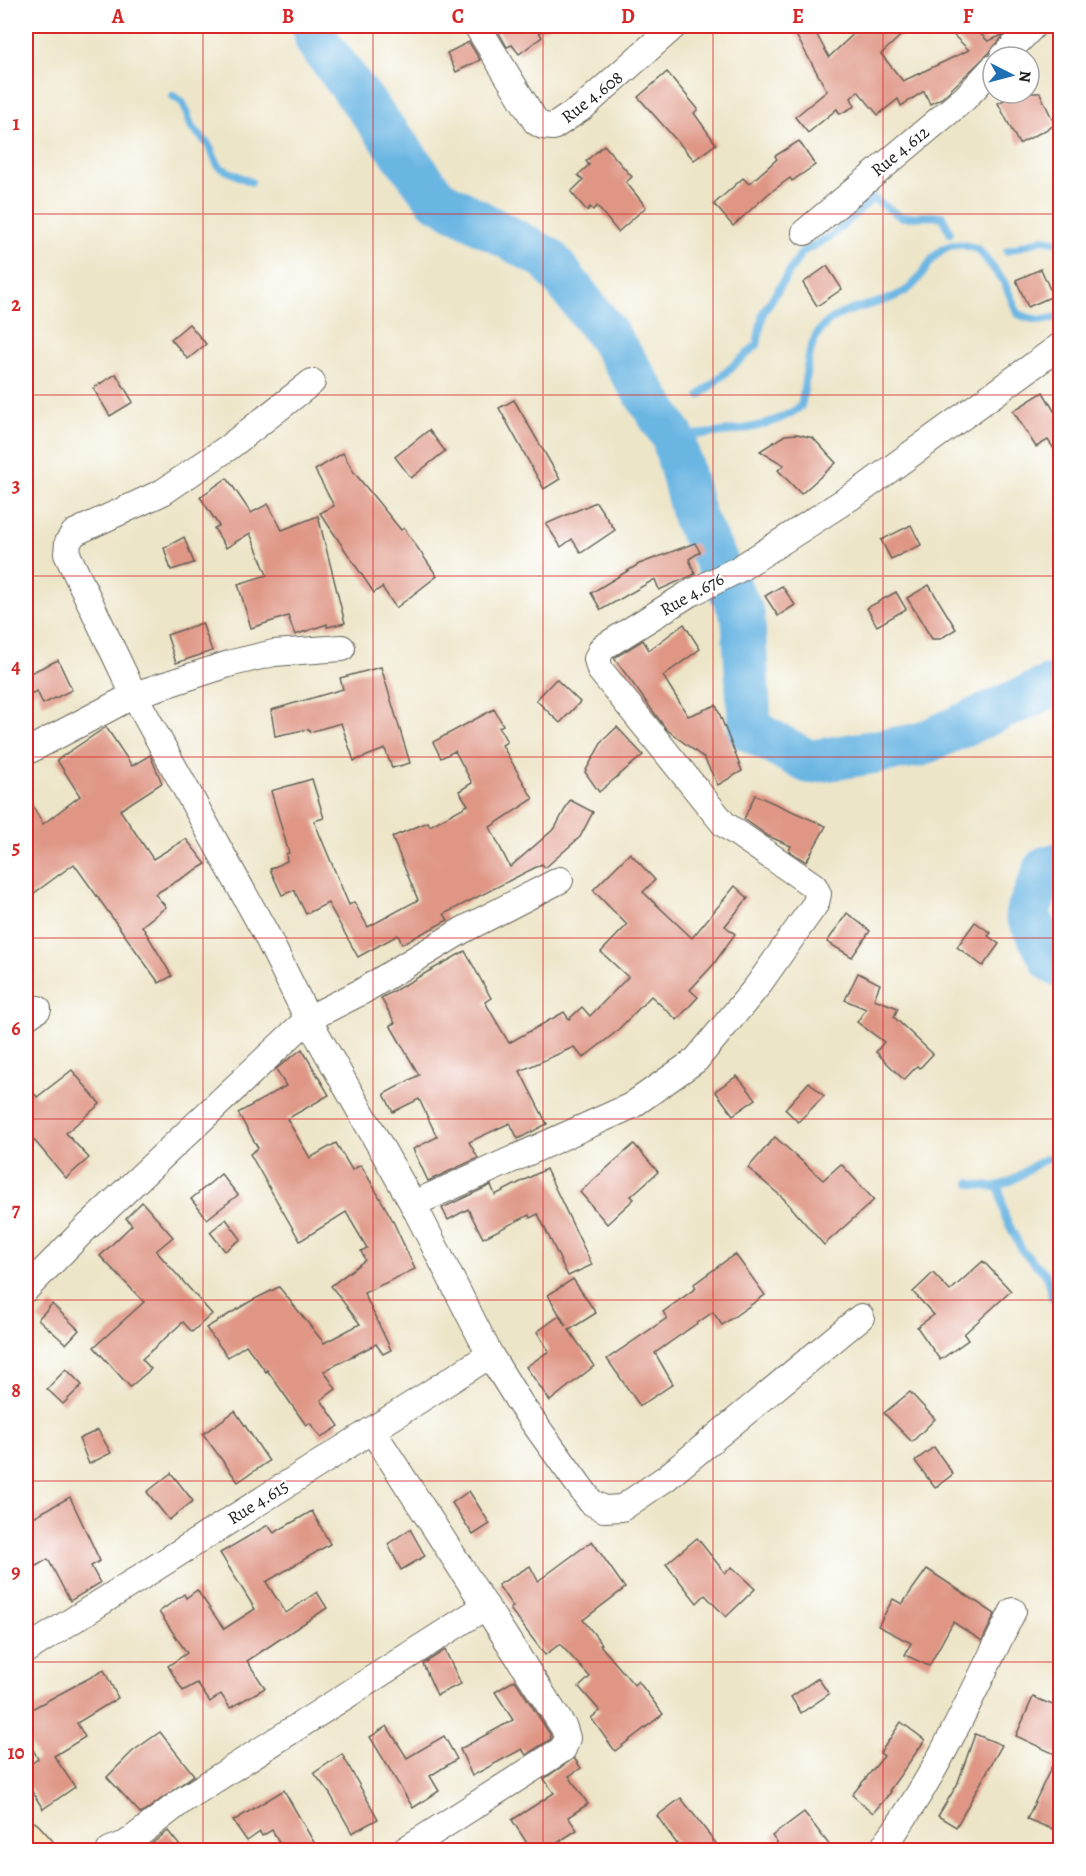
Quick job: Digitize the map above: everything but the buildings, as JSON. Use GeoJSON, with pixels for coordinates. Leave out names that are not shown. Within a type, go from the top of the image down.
{"type":"FeatureCollection","features":[{"type":"Feature","properties":{"kind":"street","name":"Rue 4.608"},"geometry":{"type":"LineString","coordinates":[[477,26],[536,122],[543,126],[553,126],[583,107],[674,26]]}},
{"type":"Feature","properties":{"kind":"street"},"geometry":{"type":"LineString","coordinates":[[1015,45],[1033,26]]}},
{"type":"Feature","properties":{"kind":"street","name":"Rue 4.612"},"geometry":{"type":"LineString","coordinates":[[805,232],[965,98],[981,81]]}},
{"type":"Feature","properties":{"kind":"street","name":"Rue 4.676"},"geometry":{"type":"LineString","coordinates":[[413,1204],[631,1106],[696,1060],[756,988],[816,903],[818,894],[814,886],[724,824],[600,670],[597,659],[602,648],[687,595],[739,569],[860,490],[1060,346]]}},
{"type":"Feature","properties":{"kind":"street"},"geometry":{"type":"LineString","coordinates":[[312,382],[185,478],[163,492],[74,533],[68,542],[67,554],[134,695],[266,934],[308,1019],[413,1204],[490,1355],[521,1405],[591,1502],[604,1509],[622,1508],[666,1478],[861,1317]]}},
{"type":"Feature","properties":{"kind":"street"},"geometry":{"type":"LineString","coordinates":[[26,752],[134,695],[264,655],[342,648]]}},
{"type":"Feature","properties":{"kind":"street"},"geometry":{"type":"LineString","coordinates":[[26,1289],[82,1231],[308,1019],[361,992],[463,930],[560,880]]}},
{"type":"Feature","properties":{"kind":"street","name":"Rue 4.615"},"geometry":{"type":"LineString","coordinates":[[26,1650],[490,1355]]}},
{"type":"Feature","properties":{"kind":"street"},"geometry":{"type":"LineString","coordinates":[[372,1430],[548,1701],[567,1738],[563,1749],[405,1851]]}},
{"type":"Feature","properties":{"kind":"street"},"geometry":{"type":"LineString","coordinates":[[110,1851],[126,1844],[192,1794],[486,1606]]}},
{"type":"Feature","properties":{"kind":"street"},"geometry":{"type":"LineString","coordinates":[[881,1851],[901,1825],[956,1726],[1012,1611]]}},
{"type":"Feature","properties":{"kind":"street"},"geometry":{"type":"LineString","coordinates":[[26,1837],[38,1851]]}},
{"type":"Feature","properties":{"kind":"waterway"},"geometry":{"type":"LineString","coordinates":[[314,26],[317,41],[437,199],[548,259],[607,334],[673,437],[694,517],[743,615],[750,730],[809,762],[919,745],[1060,682]]}},
{"type":"Feature","properties":{"kind":"waterway"},"geometry":{"type":"LineString","coordinates":[[173,96],[183,103],[192,128],[208,144],[219,167],[251,182]]}},
{"type":"Feature","properties":{"kind":"waterway"},"geometry":{"type":"LineString","coordinates":[[700,395],[757,345],[763,313],[802,252],[831,236],[873,198],[901,217],[942,216],[950,233]]}},
{"type":"Feature","properties":{"kind":"waterway"},"geometry":{"type":"LineString","coordinates":[[1007,251],[1043,239],[1060,242]]}},
{"type":"Feature","properties":{"kind":"waterway"},"geometry":{"type":"LineString","coordinates":[[673,437],[740,430],[772,422],[801,406],[809,357],[820,330],[839,315],[896,296],[907,290],[918,280],[935,256],[947,247],[962,245],[978,249],[1004,282],[1018,314],[1039,320],[1060,315]]}},
{"type":"Feature","properties":{"kind":"waterway"},"geometry":{"type":"LineString","coordinates":[[1060,864],[1046,868],[1027,914],[1052,960],[1060,966]]}},
{"type":"Feature","properties":{"kind":"waterway"},"geometry":{"type":"LineString","coordinates":[[970,1183],[997,1186],[1018,1177],[1047,1159],[1060,1155]]}},
{"type":"Feature","properties":{"kind":"waterway"},"geometry":{"type":"LineString","coordinates":[[995,1187],[999,1187],[1005,1217],[1023,1252],[1046,1274],[1052,1297],[1060,1308]]}}]}
